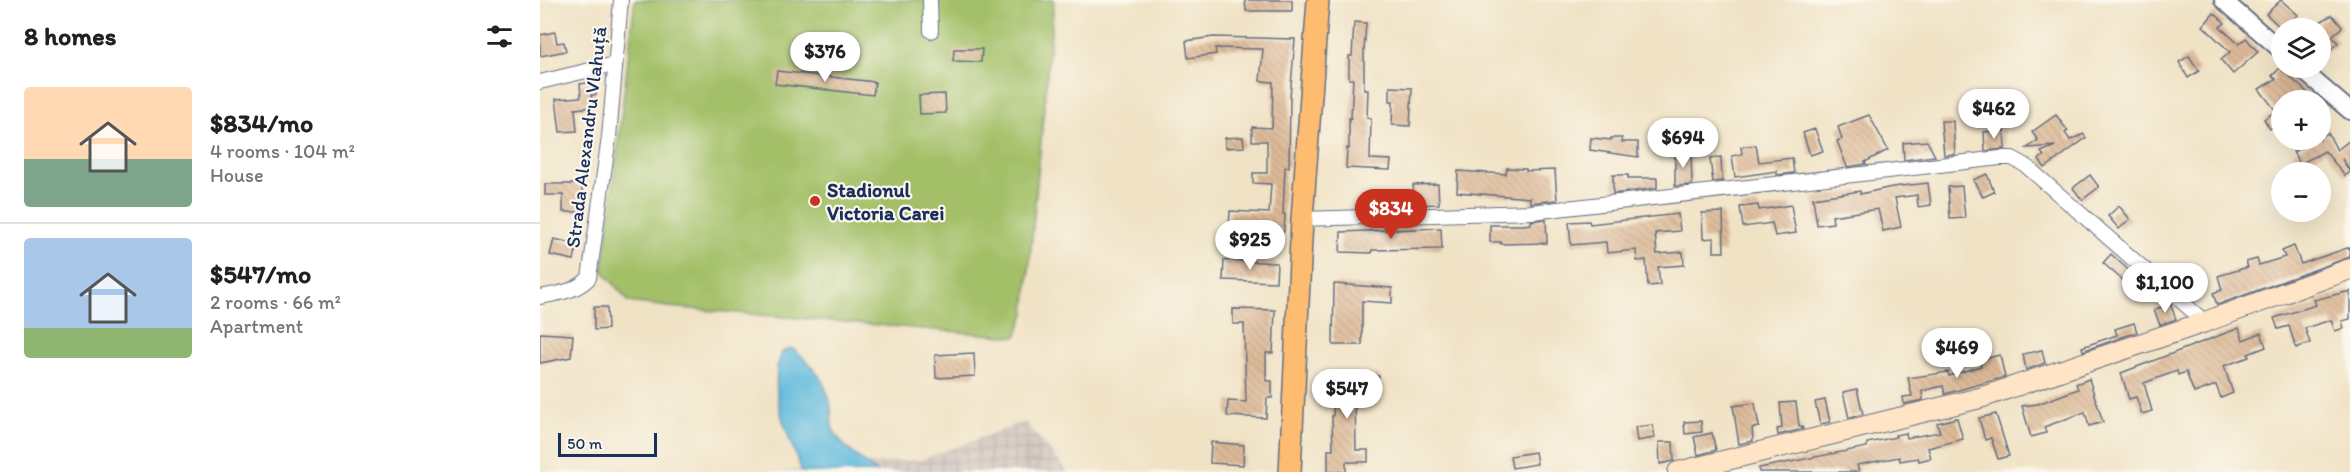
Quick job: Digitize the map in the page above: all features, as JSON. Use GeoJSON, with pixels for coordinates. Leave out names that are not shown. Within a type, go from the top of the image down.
{"type":"FeatureCollection","features":[{"type":"Feature","properties":{"kind":"main road"},"geometry":{"type":"LineString","coordinates":[[1290,472],[1302,219],[1318,0]]}},
{"type":"Feature","properties":{"kind":"main road"},"geometry":{"type":"LineString","coordinates":[[1678,472],[1980,398],[2205,322],[2350,269]]}},
{"type":"Feature","properties":{"kind":"street","name":"Strada Alexandru Vlahuță"},"geometry":{"type":"LineString","coordinates":[[540,297],[571,291],[589,278],[609,137],[621,0]]}},
{"type":"Feature","properties":{"kind":"street"},"geometry":{"type":"LineString","coordinates":[[930,0],[930,32]]}},
{"type":"Feature","properties":{"kind":"street"},"geometry":{"type":"LineString","coordinates":[[2223,0],[2271,41]]}},
{"type":"Feature","properties":{"kind":"street"},"geometry":{"type":"LineString","coordinates":[[540,82],[615,64]]}},
{"type":"Feature","properties":{"kind":"street"},"geometry":{"type":"LineString","coordinates":[[2312,78],[2350,111]]}},
{"type":"Feature","properties":{"kind":"street"},"geometry":{"type":"LineString","coordinates":[[1302,219],[1532,212],[2012,158],[2025,165],[2205,322]]}},
{"type":"Feature","properties":{"kind":"shaded area"},"geometry":{"type":"Polygon","coordinates":[[[1025,422],[1068,472],[770,472],[920,460],[1025,422]]]}},
{"type":"Feature","properties":{"kind":"green space"},"geometry":{"type":"Polygon","coordinates":[[[635,0],[1054,0],[1025,313],[1016,337],[629,302],[603,271],[635,0]]]}},
{"type":"Feature","properties":{"kind":"water"},"geometry":{"type":"Polygon","coordinates":[[[792,348],[818,374],[829,399],[833,428],[842,443],[877,472],[802,472],[783,422],[776,384],[777,368],[782,352],[792,348]]]}},
{"type":"Feature","properties":{"kind":"building"},"geometry":{"type":"Polygon","coordinates":[[[1245,0],[1292,0],[1292,11],[1246,11],[1245,0]]]}},
{"type":"Feature","properties":{"kind":"building"},"geometry":{"type":"Polygon","coordinates":[[[2281,0],[2298,15],[2295,18],[2271,19],[2266,14],[2281,0]]]}},
{"type":"Feature","properties":{"kind":"building"},"geometry":{"type":"Polygon","coordinates":[[[2214,13],[2225,23],[2220,27],[2239,44],[2246,38],[2258,52],[2233,74],[2221,60],[2230,52],[2203,26],[2214,13]]]}},
{"type":"Feature","properties":{"kind":"building"},"geometry":{"type":"Polygon","coordinates":[[[2332,15],[2342,27],[2332,36],[2338,43],[2331,49],[2331,18],[2327,18],[2332,15]]]}},
{"type":"Feature","properties":{"kind":"building"},"geometry":{"type":"Polygon","coordinates":[[[1354,22],[1366,23],[1364,90],[1368,90],[1367,118],[1371,118],[1370,159],[1391,160],[1390,170],[1346,168],[1353,79],[1349,79],[1349,56],[1352,56],[1354,22]]]}},
{"type":"Feature","properties":{"kind":"building"},"geometry":{"type":"Polygon","coordinates":[[[555,32],[557,43],[564,42],[566,51],[540,56],[540,35],[555,32]]]}},
{"type":"Feature","properties":{"kind":"building"},"geometry":{"type":"Polygon","coordinates":[[[1213,37],[1295,39],[1290,97],[1289,167],[1285,167],[1284,232],[1229,228],[1230,211],[1269,213],[1271,184],[1253,183],[1253,173],[1267,173],[1267,141],[1252,141],[1252,127],[1272,128],[1273,82],[1260,81],[1263,49],[1215,48],[1216,54],[1188,58],[1186,41],[1213,37]]]}},
{"type":"Feature","properties":{"kind":"building"},"geometry":{"type":"Polygon","coordinates":[[[954,49],[982,49],[981,62],[953,61],[954,49]]]}},
{"type":"Feature","properties":{"kind":"building"},"geometry":{"type":"Polygon","coordinates":[[[2189,56],[2199,71],[2188,78],[2179,62],[2189,56]]]}},
{"type":"Feature","properties":{"kind":"building"},"geometry":{"type":"Polygon","coordinates":[[[777,71],[875,82],[873,95],[775,84],[777,71]]]}},
{"type":"Feature","properties":{"kind":"building"},"geometry":{"type":"Polygon","coordinates":[[[2291,78],[2305,90],[2271,90],[2271,105],[2259,89],[2276,79],[2291,78]]]}},
{"type":"Feature","properties":{"kind":"building"},"geometry":{"type":"Polygon","coordinates":[[[594,82],[596,95],[591,95],[593,107],[575,109],[577,131],[560,132],[556,99],[581,97],[580,84],[594,82]]]}},
{"type":"Feature","properties":{"kind":"building"},"geometry":{"type":"Polygon","coordinates":[[[1390,87],[1412,88],[1410,126],[1392,125],[1393,101],[1390,101],[1390,87]]]}},
{"type":"Feature","properties":{"kind":"building"},"geometry":{"type":"Polygon","coordinates":[[[945,94],[946,113],[920,114],[919,95],[945,94]]]}},
{"type":"Feature","properties":{"kind":"building"},"geometry":{"type":"Polygon","coordinates":[[[2271,114],[2271,128],[2270,129],[2264,119],[2271,114]]]}},
{"type":"Feature","properties":{"kind":"building"},"geometry":{"type":"Polygon","coordinates":[[[1869,115],[1888,150],[1865,162],[1866,164],[1847,167],[1837,141],[1842,139],[1838,127],[1869,115]]]}},
{"type":"Feature","properties":{"kind":"building"},"geometry":{"type":"Polygon","coordinates":[[[2056,115],[2068,131],[2065,133],[2070,140],[2084,134],[2086,138],[2045,168],[2039,159],[2044,156],[2041,152],[2055,146],[2027,148],[2038,140],[2032,132],[2056,115]]]}},
{"type":"Feature","properties":{"kind":"building"},"geometry":{"type":"Polygon","coordinates":[[[1941,121],[1953,121],[1955,154],[1944,155],[1941,121]]]}},
{"type":"Feature","properties":{"kind":"building"},"geometry":{"type":"Polygon","coordinates":[[[1815,129],[1823,151],[1810,155],[1803,133],[1815,129]]]}},
{"type":"Feature","properties":{"kind":"building"},"geometry":{"type":"Polygon","coordinates":[[[2004,130],[2005,149],[1985,151],[1984,132],[2004,130]]]}},
{"type":"Feature","properties":{"kind":"building"},"geometry":{"type":"Polygon","coordinates":[[[1243,137],[1244,147],[1225,148],[1225,138],[1243,137]]]}},
{"type":"Feature","properties":{"kind":"building"},"geometry":{"type":"Polygon","coordinates":[[[1591,138],[1611,140],[1611,138],[1622,138],[1622,142],[1638,142],[1638,157],[1590,150],[1591,138]]]}},
{"type":"Feature","properties":{"kind":"building"},"geometry":{"type":"Polygon","coordinates":[[[2331,139],[2337,150],[2350,140],[2350,170],[2342,159],[2350,172],[2345,176],[2325,151],[2304,162],[2299,162],[2293,152],[2331,150],[2331,139]]]}},
{"type":"Feature","properties":{"kind":"building"},"geometry":{"type":"Polygon","coordinates":[[[1927,141],[1935,156],[1904,160],[1903,143],[1927,141]]]}},
{"type":"Feature","properties":{"kind":"building"},"geometry":{"type":"Polygon","coordinates":[[[1756,145],[1759,162],[1792,158],[1794,173],[1777,175],[1777,171],[1735,177],[1732,156],[1742,154],[1741,147],[1756,145]]]}},
{"type":"Feature","properties":{"kind":"building"},"geometry":{"type":"Polygon","coordinates":[[[1675,153],[1691,153],[1692,185],[1675,186],[1675,153]]]}},
{"type":"Feature","properties":{"kind":"building"},"geometry":{"type":"Polygon","coordinates":[[[1721,157],[1722,181],[1713,182],[1710,159],[1721,157]]]}},
{"type":"Feature","properties":{"kind":"building"},"geometry":{"type":"Polygon","coordinates":[[[1507,168],[1526,169],[1526,171],[1555,170],[1557,200],[1530,203],[1530,198],[1457,192],[1458,171],[1506,174],[1507,168]]]}},
{"type":"Feature","properties":{"kind":"building"},"geometry":{"type":"Polygon","coordinates":[[[1987,174],[1994,192],[1983,197],[1973,180],[1987,174]]]}},
{"type":"Feature","properties":{"kind":"building"},"geometry":{"type":"Polygon","coordinates":[[[1613,175],[1628,175],[1628,178],[1657,178],[1657,188],[1613,194],[1613,175]]]}},
{"type":"Feature","properties":{"kind":"building"},"geometry":{"type":"Polygon","coordinates":[[[2090,175],[2099,187],[2082,200],[2073,188],[2090,175]]]}},
{"type":"Feature","properties":{"kind":"building"},"geometry":{"type":"Polygon","coordinates":[[[1928,183],[1931,205],[1918,207],[1917,195],[1895,198],[1901,227],[1883,231],[1878,209],[1832,216],[1833,223],[1817,225],[1813,198],[1860,191],[1860,194],[1892,187],[1928,183]]]}},
{"type":"Feature","properties":{"kind":"building"},"geometry":{"type":"Polygon","coordinates":[[[545,184],[582,184],[582,212],[563,212],[563,195],[545,195],[545,184]]]}},
{"type":"Feature","properties":{"kind":"building"},"geometry":{"type":"Polygon","coordinates":[[[1438,184],[1439,204],[1415,205],[1413,185],[1438,184]]]}},
{"type":"Feature","properties":{"kind":"building"},"geometry":{"type":"Polygon","coordinates":[[[1962,186],[1965,218],[1950,219],[1948,187],[1962,186]]]}},
{"type":"Feature","properties":{"kind":"building"},"geometry":{"type":"Polygon","coordinates":[[[1758,205],[1759,210],[1791,205],[1796,233],[1775,236],[1772,223],[1743,227],[1740,207],[1758,205]]]}},
{"type":"Feature","properties":{"kind":"building"},"geometry":{"type":"Polygon","coordinates":[[[2119,206],[2130,219],[2119,229],[2108,216],[2119,206]]]}},
{"type":"Feature","properties":{"kind":"building"},"geometry":{"type":"Polygon","coordinates":[[[1723,212],[1724,252],[1714,252],[1714,238],[1703,239],[1702,213],[1723,212]]]}},
{"type":"Feature","properties":{"kind":"building"},"geometry":{"type":"Polygon","coordinates":[[[1678,214],[1680,231],[1655,233],[1657,254],[1683,252],[1684,265],[1658,267],[1660,285],[1648,286],[1646,260],[1637,261],[1636,250],[1607,253],[1606,242],[1571,245],[1569,222],[1589,221],[1590,224],[1678,214]]]}},
{"type":"Feature","properties":{"kind":"building"},"geometry":{"type":"Polygon","coordinates":[[[1546,219],[1547,243],[1501,244],[1501,242],[1490,242],[1490,225],[1523,225],[1531,224],[1531,221],[1546,219]]]}},
{"type":"Feature","properties":{"kind":"building"},"geometry":{"type":"Polygon","coordinates":[[[1441,228],[1442,249],[1372,250],[1372,253],[1340,252],[1341,232],[1441,228]]]}},
{"type":"Feature","properties":{"kind":"building"},"geometry":{"type":"Polygon","coordinates":[[[554,239],[577,244],[574,260],[550,255],[554,239]]]}},
{"type":"Feature","properties":{"kind":"building"},"geometry":{"type":"Polygon","coordinates":[[[2294,246],[2301,264],[2350,247],[2350,257],[2217,305],[2213,293],[2222,290],[2218,276],[2248,267],[2246,262],[2257,259],[2259,265],[2285,257],[2282,251],[2294,246]]]}},
{"type":"Feature","properties":{"kind":"building"},"geometry":{"type":"Polygon","coordinates":[[[2111,254],[2135,276],[2127,284],[2103,263],[2111,254]]]}},
{"type":"Feature","properties":{"kind":"building"},"geometry":{"type":"Polygon","coordinates":[[[1224,260],[1277,263],[1276,282],[1223,280],[1224,260]]]}},
{"type":"Feature","properties":{"kind":"building"},"geometry":{"type":"Polygon","coordinates":[[[1334,284],[1392,288],[1392,303],[1362,301],[1362,345],[1333,345],[1334,284]]]}},
{"type":"Feature","properties":{"kind":"building"},"geometry":{"type":"Polygon","coordinates":[[[2350,291],[2350,319],[2342,321],[2344,328],[2335,331],[2331,320],[2305,328],[2310,343],[2296,348],[2289,326],[2278,329],[2274,318],[2316,305],[2314,300],[2350,291]]]}},
{"type":"Feature","properties":{"kind":"building"},"geometry":{"type":"Polygon","coordinates":[[[2170,303],[2176,319],[2160,325],[2154,310],[2170,303]]]}},
{"type":"Feature","properties":{"kind":"building"},"geometry":{"type":"Polygon","coordinates":[[[594,307],[607,307],[608,329],[594,330],[594,307]]]}},
{"type":"Feature","properties":{"kind":"building"},"geometry":{"type":"Polygon","coordinates":[[[1233,309],[1275,310],[1273,353],[1266,353],[1266,381],[1272,381],[1272,398],[1267,398],[1266,418],[1227,416],[1228,401],[1246,402],[1244,324],[1233,324],[1233,309]]]}},
{"type":"Feature","properties":{"kind":"building"},"geometry":{"type":"Polygon","coordinates":[[[2134,323],[2137,332],[2083,351],[2082,347],[2117,335],[2115,329],[2134,323]]]}},
{"type":"Feature","properties":{"kind":"building"},"geometry":{"type":"Polygon","coordinates":[[[2239,328],[2243,340],[2261,333],[2266,347],[2248,354],[2249,357],[2224,366],[2233,393],[2221,398],[2216,385],[2194,393],[2186,372],[2178,375],[2177,371],[2144,383],[2152,411],[2142,414],[2136,397],[2129,399],[2121,373],[2239,328]]]}},
{"type":"Feature","properties":{"kind":"building"},"geometry":{"type":"Polygon","coordinates":[[[540,333],[573,335],[571,357],[540,363],[540,333]]]}},
{"type":"Feature","properties":{"kind":"building"},"geometry":{"type":"Polygon","coordinates":[[[2042,350],[2045,363],[2026,370],[2023,354],[2042,350]]]}},
{"type":"Feature","properties":{"kind":"building"},"geometry":{"type":"Polygon","coordinates":[[[974,353],[975,376],[936,378],[935,355],[974,353]]]}},
{"type":"Feature","properties":{"kind":"building"},"geometry":{"type":"Polygon","coordinates":[[[2000,355],[2005,377],[1945,394],[1943,386],[1922,391],[1923,400],[1904,404],[1903,397],[1912,396],[1908,378],[1948,372],[1949,376],[1981,366],[1979,360],[2000,355]]]}},
{"type":"Feature","properties":{"kind":"building"},"geometry":{"type":"Polygon","coordinates":[[[1335,374],[1379,376],[1378,389],[1359,389],[1359,402],[1355,402],[1356,450],[1368,450],[1368,462],[1346,462],[1346,472],[1328,472],[1328,450],[1333,450],[1332,416],[1335,374]]]}},
{"type":"Feature","properties":{"kind":"building"},"geometry":{"type":"Polygon","coordinates":[[[2089,379],[2103,422],[2089,426],[2085,412],[2044,427],[2046,433],[2031,437],[2022,406],[2038,404],[2078,389],[2076,384],[2089,379]]]}},
{"type":"Feature","properties":{"kind":"building"},"geometry":{"type":"Polygon","coordinates":[[[1857,389],[1863,414],[1849,418],[1843,392],[1857,389]]]}},
{"type":"Feature","properties":{"kind":"building"},"geometry":{"type":"Polygon","coordinates":[[[1825,400],[1830,422],[1820,424],[1815,402],[1825,400]]]}},
{"type":"Feature","properties":{"kind":"building"},"geometry":{"type":"Polygon","coordinates":[[[1796,402],[1799,426],[1803,429],[1778,435],[1777,429],[1782,428],[1780,403],[1796,402]]]}},
{"type":"Feature","properties":{"kind":"building"},"geometry":{"type":"Polygon","coordinates":[[[1755,403],[1759,427],[1752,428],[1753,441],[1739,444],[1733,406],[1755,403]]]}},
{"type":"Feature","properties":{"kind":"building"},"geometry":{"type":"Polygon","coordinates":[[[1996,414],[2009,456],[1998,459],[1991,438],[1985,440],[1979,418],[1996,414]]]}},
{"type":"Feature","properties":{"kind":"building"},"geometry":{"type":"Polygon","coordinates":[[[1957,418],[1963,439],[1928,448],[1931,458],[1919,461],[1918,458],[1900,461],[1899,457],[1857,465],[1859,472],[1759,472],[1759,468],[1867,447],[1867,443],[1896,437],[1895,435],[1906,433],[1907,438],[1940,432],[1937,423],[1957,418]]]}},
{"type":"Feature","properties":{"kind":"building"},"geometry":{"type":"Polygon","coordinates":[[[1701,421],[1702,432],[1685,434],[1684,422],[1701,421]]]}},
{"type":"Feature","properties":{"kind":"building"},"geometry":{"type":"Polygon","coordinates":[[[1653,425],[1655,438],[1637,441],[1635,427],[1653,425]]]}},
{"type":"Feature","properties":{"kind":"building"},"geometry":{"type":"Polygon","coordinates":[[[1712,433],[1716,450],[1698,455],[1694,437],[1712,433]]]}},
{"type":"Feature","properties":{"kind":"building"},"geometry":{"type":"Polygon","coordinates":[[[1211,442],[1244,445],[1243,465],[1210,463],[1211,442]]]}},
{"type":"Feature","properties":{"kind":"building"},"geometry":{"type":"Polygon","coordinates":[[[1659,442],[1673,442],[1674,461],[1660,464],[1659,442]]]}},
{"type":"Feature","properties":{"kind":"building"},"geometry":{"type":"Polygon","coordinates":[[[1535,452],[1537,464],[1512,468],[1510,456],[1535,452]]]}},
{"type":"Feature","properties":{"kind":"place","name":"Stadionul Victoria Carei"},"geometry":{"type":"Point","coordinates":[815,201]}}]}
